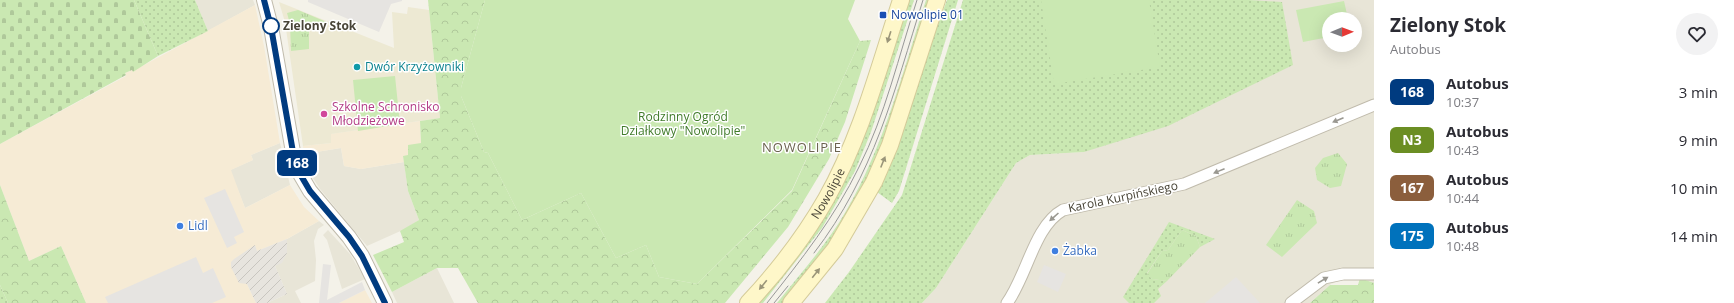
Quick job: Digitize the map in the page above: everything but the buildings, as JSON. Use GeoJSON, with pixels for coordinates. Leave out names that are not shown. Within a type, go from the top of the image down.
{"type":"FeatureCollection","features":[{"type":"Feature","properties":{"kind":"main road","name":"Nowolipie"},"geometry":{"type":"LineString","coordinates":[[748,303],[798,241],[830,192],[851,147],[902,0]]}},
{"type":"Feature","properties":{"kind":"main road"},"geometry":{"type":"LineString","coordinates":[[791,303],[835,249],[874,182],[890,145],[937,0]]}},
{"type":"Feature","properties":{"kind":"street"},"geometry":{"type":"LineString","coordinates":[[264,0],[271,27],[293,152],[300,174],[310,191],[349,237],[362,256],[386,303]]}},
{"type":"Feature","properties":{"kind":"street","name":"Karola Kurpińskiego"},"geometry":{"type":"LineString","coordinates":[[1007,303],[1018,286],[1040,236],[1050,220],[1060,212],[1076,207],[1184,184],[1374,105]]}},
{"type":"Feature","properties":{"kind":"street"},"geometry":{"type":"LineString","coordinates":[[1291,303],[1324,278],[1343,274],[1374,274]]}},
{"type":"Feature","properties":{"kind":"shaded area"},"geometry":{"type":"Polygon","coordinates":[[[195,0],[253,0],[255,5],[208,31],[195,0]]]}},
{"type":"Feature","properties":{"kind":"shaded area"},"geometry":{"type":"Polygon","coordinates":[[[308,0],[402,1],[391,4],[379,32],[308,2],[308,0]]]}},
{"type":"Feature","properties":{"kind":"shaded area"},"geometry":{"type":"Polygon","coordinates":[[[1249,0],[1374,0],[1374,283],[1360,278],[1346,278],[1331,284],[1310,303],[922,303],[936,288],[1016,163],[1030,155],[1084,152],[1271,3],[1249,0]]]}},
{"type":"Feature","properties":{"kind":"shaded area"},"geometry":{"type":"Polygon","coordinates":[[[279,2],[394,48],[392,12],[407,14],[408,7],[429,10],[440,118],[331,134],[331,143],[303,146],[285,22],[279,2]]]}},
{"type":"Feature","properties":{"kind":"shaded area"},"geometry":{"type":"Polygon","coordinates":[[[255,5],[264,46],[280,143],[251,155],[253,160],[231,170],[245,208],[290,185],[304,207],[319,221],[287,239],[257,251],[255,246],[247,284],[256,303],[86,303],[61,246],[29,261],[0,185],[0,144],[126,76],[125,73],[132,70],[133,71],[255,5]]]}},
{"type":"Feature","properties":{"kind":"shaded area"},"geometry":{"type":"Polygon","coordinates":[[[420,121],[421,143],[409,150],[408,156],[403,157],[404,162],[361,169],[344,166],[341,148],[304,154],[303,146],[331,143],[330,134],[420,121]]]}},
{"type":"Feature","properties":{"kind":"shaded area"},"geometry":{"type":"Polygon","coordinates":[[[280,143],[290,185],[245,208],[230,170],[253,160],[251,155],[280,143]]]}},
{"type":"Feature","properties":{"kind":"shaded area"},"geometry":{"type":"Polygon","coordinates":[[[341,148],[344,166],[361,169],[404,162],[408,191],[419,220],[405,229],[367,246],[320,189],[311,175],[304,154],[341,148]]]}},
{"type":"Feature","properties":{"kind":"shaded area"},"geometry":{"type":"Polygon","coordinates":[[[225,189],[244,232],[234,237],[237,243],[227,248],[204,198],[225,189]]]}},
{"type":"Feature","properties":{"kind":"shaded area"},"geometry":{"type":"Polygon","coordinates":[[[319,221],[324,225],[318,229],[314,241],[316,260],[315,281],[295,291],[301,303],[267,303],[287,294],[275,266],[287,253],[287,239],[319,221]]]}},
{"type":"Feature","properties":{"kind":"shaded area"},"geometry":{"type":"Polygon","coordinates":[[[328,230],[350,254],[365,279],[342,289],[327,240],[323,235],[328,230]]]}},
{"type":"Feature","properties":{"kind":"shaded area"},"geometry":{"type":"Polygon","coordinates":[[[287,239],[287,253],[282,263],[275,266],[287,294],[267,303],[256,303],[247,284],[239,283],[231,267],[231,262],[255,245],[257,251],[287,239]]]}},
{"type":"Feature","properties":{"kind":"shaded area"},"geometry":{"type":"Polygon","coordinates":[[[196,257],[203,273],[213,268],[226,297],[212,303],[108,303],[105,297],[196,257]]]}},
{"type":"Feature","properties":{"kind":"shaded area"},"geometry":{"type":"Polygon","coordinates":[[[323,264],[331,265],[327,300],[362,282],[365,290],[339,303],[319,303],[323,264]]]}},
{"type":"Feature","properties":{"kind":"shaded area"},"geometry":{"type":"Polygon","coordinates":[[[1044,265],[1066,274],[1058,292],[1037,282],[1044,265]]]}},
{"type":"Feature","properties":{"kind":"shaded area"},"geometry":{"type":"Polygon","coordinates":[[[437,268],[454,303],[397,303],[392,292],[437,268]]]}},
{"type":"Feature","properties":{"kind":"shaded area"},"geometry":{"type":"Polygon","coordinates":[[[1236,277],[1260,303],[1205,303],[1236,277]]]}},
{"type":"Feature","properties":{"kind":"shaded area"},"geometry":{"type":"Polygon","coordinates":[[[365,290],[372,303],[339,303],[365,290]]]}},
{"type":"Feature","properties":{"kind":"green space"},"geometry":{"type":"Polygon","coordinates":[[[0,0],[134,0],[158,56],[133,72],[132,70],[125,73],[126,75],[0,144],[0,0]]]}},
{"type":"Feature","properties":{"kind":"green space"},"geometry":{"type":"Polygon","coordinates":[[[134,0],[195,0],[208,31],[158,56],[134,0]]]}},
{"type":"Feature","properties":{"kind":"green space"},"geometry":{"type":"Polygon","coordinates":[[[428,0],[485,0],[461,88],[461,96],[484,152],[488,153],[522,220],[581,193],[616,258],[646,245],[659,277],[697,284],[792,191],[860,41],[871,40],[845,122],[829,159],[788,227],[725,303],[478,303],[458,268],[437,268],[392,292],[373,255],[404,242],[400,231],[419,220],[408,191],[403,156],[408,155],[408,145],[421,143],[420,121],[440,118],[428,0]]]}},
{"type":"Feature","properties":{"kind":"green space","name":"Rodzinny Ogród Działkowy \"Nowolipie\""},"geometry":{"type":"Polygon","coordinates":[[[485,0],[855,0],[848,19],[860,41],[792,190],[697,284],[659,277],[646,245],[616,258],[581,193],[522,220],[488,153],[484,152],[461,96],[461,88],[485,0]]]}},
{"type":"Feature","properties":{"kind":"green space"},"geometry":{"type":"Polygon","coordinates":[[[908,0],[914,0],[871,132],[855,171],[822,228],[763,303],[755,303],[793,258],[908,0]]]}},
{"type":"Feature","properties":{"kind":"green space"},"geometry":{"type":"Polygon","coordinates":[[[926,0],[931,0],[878,159],[835,237],[783,303],[777,303],[831,235],[859,186],[871,161],[892,108],[926,0]]]}},
{"type":"Feature","properties":{"kind":"green space"},"geometry":{"type":"Polygon","coordinates":[[[947,0],[958,0],[899,191],[892,203],[877,192],[947,0]]]}},
{"type":"Feature","properties":{"kind":"green space"},"geometry":{"type":"Polygon","coordinates":[[[963,0],[1249,0],[1282,2],[1293,65],[1168,126],[1084,152],[1030,155],[1016,163],[936,288],[922,303],[825,303],[849,272],[902,195],[963,0]]]}},
{"type":"Feature","properties":{"kind":"green space"},"geometry":{"type":"Polygon","coordinates":[[[1041,0],[1149,0],[1160,67],[1054,84],[1041,0]]]}},
{"type":"Feature","properties":{"kind":"green space"},"geometry":{"type":"Polygon","coordinates":[[[1344,1],[1346,12],[1322,12],[1322,38],[1303,42],[1296,10],[1344,1]]]}},
{"type":"Feature","properties":{"kind":"green space"},"geometry":{"type":"Polygon","coordinates":[[[298,10],[329,23],[309,24],[309,49],[291,51],[290,24],[287,13],[298,10]]]}},
{"type":"Feature","properties":{"kind":"green space"},"geometry":{"type":"Polygon","coordinates":[[[395,76],[400,124],[358,131],[353,80],[395,76]]]}},
{"type":"Feature","properties":{"kind":"green space"},"geometry":{"type":"Polygon","coordinates":[[[1338,153],[1347,164],[1341,186],[1330,188],[1317,180],[1315,168],[1323,158],[1338,153]]]}},
{"type":"Feature","properties":{"kind":"green space"},"geometry":{"type":"Polygon","coordinates":[[[0,185],[29,261],[61,246],[86,303],[8,303],[0,285],[0,185]]]}},
{"type":"Feature","properties":{"kind":"green space"},"geometry":{"type":"Polygon","coordinates":[[[1297,200],[1314,211],[1317,223],[1282,257],[1266,245],[1297,200]]]}},
{"type":"Feature","properties":{"kind":"green space"},"geometry":{"type":"Polygon","coordinates":[[[1169,222],[1215,239],[1200,247],[1196,236],[1182,230],[1168,250],[1162,251],[1147,273],[1152,279],[1167,281],[1158,289],[1161,296],[1154,303],[1129,303],[1123,297],[1169,222]]]}},
{"type":"Feature","properties":{"kind":"green space"},"geometry":{"type":"Polygon","coordinates":[[[1182,230],[1196,236],[1200,247],[1167,281],[1152,279],[1147,274],[1162,251],[1168,250],[1182,230]]]}},
{"type":"Feature","properties":{"kind":"green space"},"geometry":{"type":"Polygon","coordinates":[[[1360,278],[1374,283],[1374,303],[1310,303],[1330,285],[1358,285],[1360,278]]]}},
{"type":"Feature","properties":{"kind":"green space"},"geometry":{"type":"Polygon","coordinates":[[[0,285],[8,303],[0,303],[0,285]]]}},
{"type":"Feature","properties":{"kind":"tram line"},"geometry":{"type":"LineString","coordinates":[[767,303],[805,254],[828,221],[859,167],[884,106],[917,0]]}},
{"type":"Feature","properties":{"kind":"tram line"},"geometry":{"type":"LineString","coordinates":[[814,253],[835,224],[867,163],[892,100],[923,0]]}},
{"type":"Feature","properties":{"kind":"tram line"},"geometry":{"type":"LineString","coordinates":[[774,303],[788,286]]}},
{"type":"Feature","properties":{"kind":"bus line","name":"168"},"geometry":{"type":"LineString","coordinates":[[264,0],[271,27],[293,152],[300,174],[322,207],[349,237],[362,256],[385,303]]}},
{"type":"Feature","properties":{"kind":"place","name":"Nowolipie 01"},"geometry":{"type":"Point","coordinates":[883,15]}},
{"type":"Feature","properties":{"kind":"place","name":"Zielony Stok"},"geometry":{"type":"Point","coordinates":[271,26]}},
{"type":"Feature","properties":{"kind":"place","name":"Dwór Krzyżowniki"},"geometry":{"type":"Point","coordinates":[357,67]}},
{"type":"Feature","properties":{"kind":"place","name":"Szkolne Schronisko Młodzieżowe"},"geometry":{"type":"Point","coordinates":[324,114]}},
{"type":"Feature","properties":{"kind":"place","name":"Lidl"},"geometry":{"type":"Point","coordinates":[180,226]}},
{"type":"Feature","properties":{"kind":"place","name":"Żabka"},"geometry":{"type":"Point","coordinates":[1055,251]}},
{"type":"Feature","properties":{"kind":"district","name":"NOWOLIPIE"},"geometry":{"type":"Point","coordinates":[802,147]}}]}
